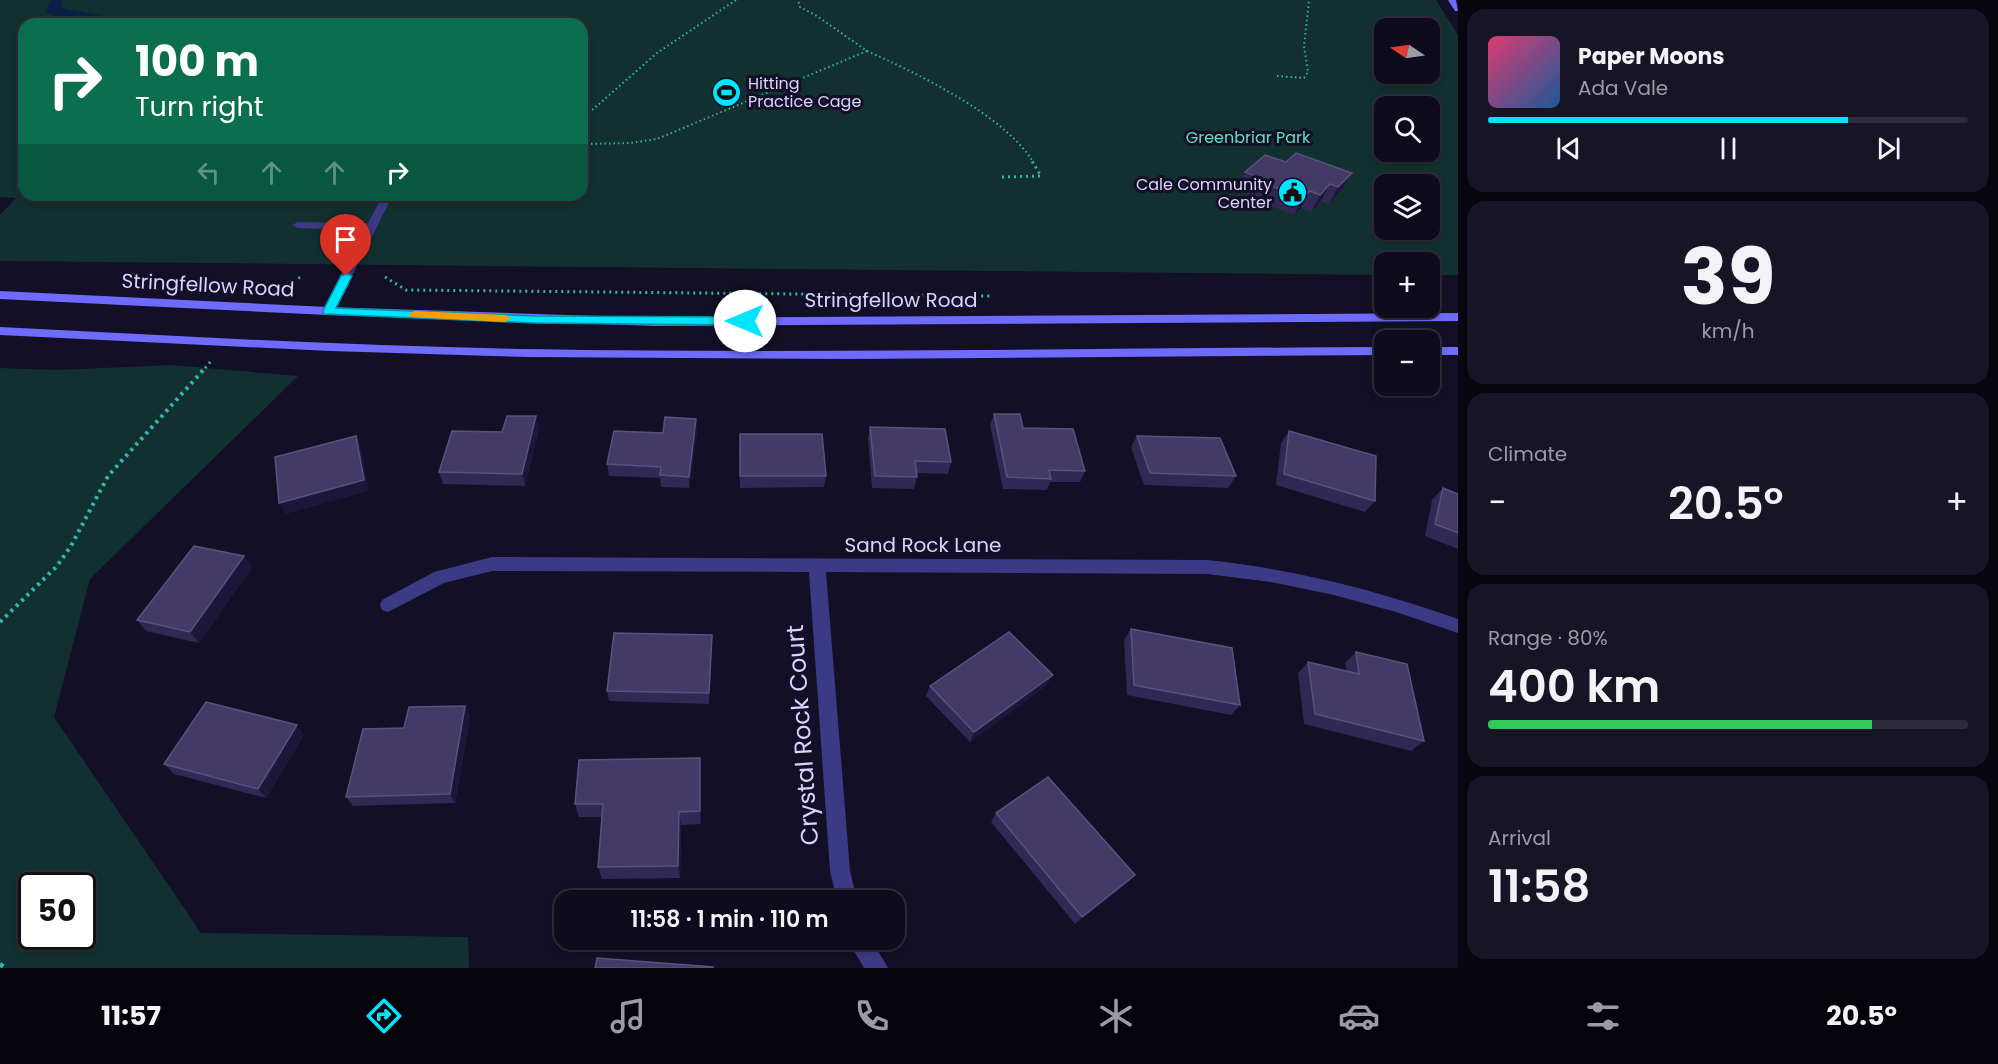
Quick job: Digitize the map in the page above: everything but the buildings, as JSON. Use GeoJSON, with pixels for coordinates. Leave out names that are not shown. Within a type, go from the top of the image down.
{"type":"FeatureCollection","features":[{"type":"Feature","properties":{"kind":"main road","name":"Stringfellow Road"},"geometry":{"type":"LineString","coordinates":[[0,295],[328,311],[656,322],[1458,317]]}},
{"type":"Feature","properties":{"kind":"main road"},"geometry":{"type":"LineString","coordinates":[[0,331],[309,346],[528,353],[805,356],[1374,351]]}},
{"type":"Feature","properties":{"kind":"main road"},"geometry":{"type":"LineString","coordinates":[[1440,351],[1458,351]]}},
{"type":"Feature","properties":{"kind":"street"},"geometry":{"type":"LineString","coordinates":[[328,311],[385,201]]}},
{"type":"Feature","properties":{"kind":"street"},"geometry":{"type":"LineString","coordinates":[[298,225],[371,227]]}},
{"type":"Feature","properties":{"kind":"street","name":"Sand Rock Lane"},"geometry":{"type":"LineString","coordinates":[[388,605],[440,577],[492,564],[1195,567],[1234,569],[1303,580],[1352,591],[1458,626]]}},
{"type":"Feature","properties":{"kind":"street","name":"Crystal Rock Court"},"geometry":{"type":"LineString","coordinates":[[817,565],[840,871],[845,890]]}},
{"type":"Feature","properties":{"kind":"street"},"geometry":{"type":"LineString","coordinates":[[865,950],[877,968]]}},
{"type":"Feature","properties":{"kind":"path"},"geometry":{"type":"LineString","coordinates":[[588,114],[657,53],[736,0]]}},
{"type":"Feature","properties":{"kind":"path"},"geometry":{"type":"LineString","coordinates":[[798,0],[800,7],[809,11],[838,34],[867,51],[911,70],[977,111],[1029,153],[1041,177],[1002,177]]}},
{"type":"Feature","properties":{"kind":"path"},"geometry":{"type":"LineString","coordinates":[[1277,76],[1304,78],[1308,72],[1305,65],[1304,31],[1309,1]]}},
{"type":"Feature","properties":{"kind":"path"},"geometry":{"type":"LineString","coordinates":[[588,144],[630,143],[657,139],[867,51]]}},
{"type":"Feature","properties":{"kind":"path"},"geometry":{"type":"LineString","coordinates":[[385,277],[406,290],[997,296]]}},
{"type":"Feature","properties":{"kind":"path"},"geometry":{"type":"LineString","coordinates":[[0,622],[64,557],[97,493],[115,467],[184,394],[212,360]]}},
{"type":"Feature","properties":{"kind":"path"},"geometry":{"type":"LineString","coordinates":[[0,964],[6,968]]}},
{"type":"Feature","properties":{"kind":"green space","name":"Greenbriar Park"},"geometry":{"type":"Polygon","coordinates":[[[0,0],[1436,0],[1458,35],[1458,275],[1440,275],[1440,252],[1374,252],[1374,275],[0,261],[0,215],[16,198],[0,197],[0,0]]]}},
{"type":"Feature","properties":{"kind":"green space"},"geometry":{"type":"Polygon","coordinates":[[[171,365],[298,376],[90,579],[54,717],[201,933],[468,937],[469,968],[0,968],[0,368],[57,370],[171,365]]]}},
{"type":"Feature","properties":{"kind":"water"},"geometry":{"type":"Polygon","coordinates":[[[51,0],[62,0],[63,8],[102,16],[100,18],[55,17],[46,12],[51,0]]]}},
{"type":"Feature","properties":{"kind":"slow traffic"},"geometry":{"type":"LineString","coordinates":[[414,315],[505,318]]}},
{"type":"Feature","properties":{"kind":"place","name":"Hitting Practice Cage"},"geometry":{"type":"Point","coordinates":[727,92]}},
{"type":"Feature","properties":{"kind":"place","name":"Cale Community Center"},"geometry":{"type":"Point","coordinates":[1293,193]}},
{"type":"Feature","properties":{"kind":"route"},"geometry":{"type":"LineString","coordinates":[[346,276],[328,311],[535,320],[745,321]]}}]}
